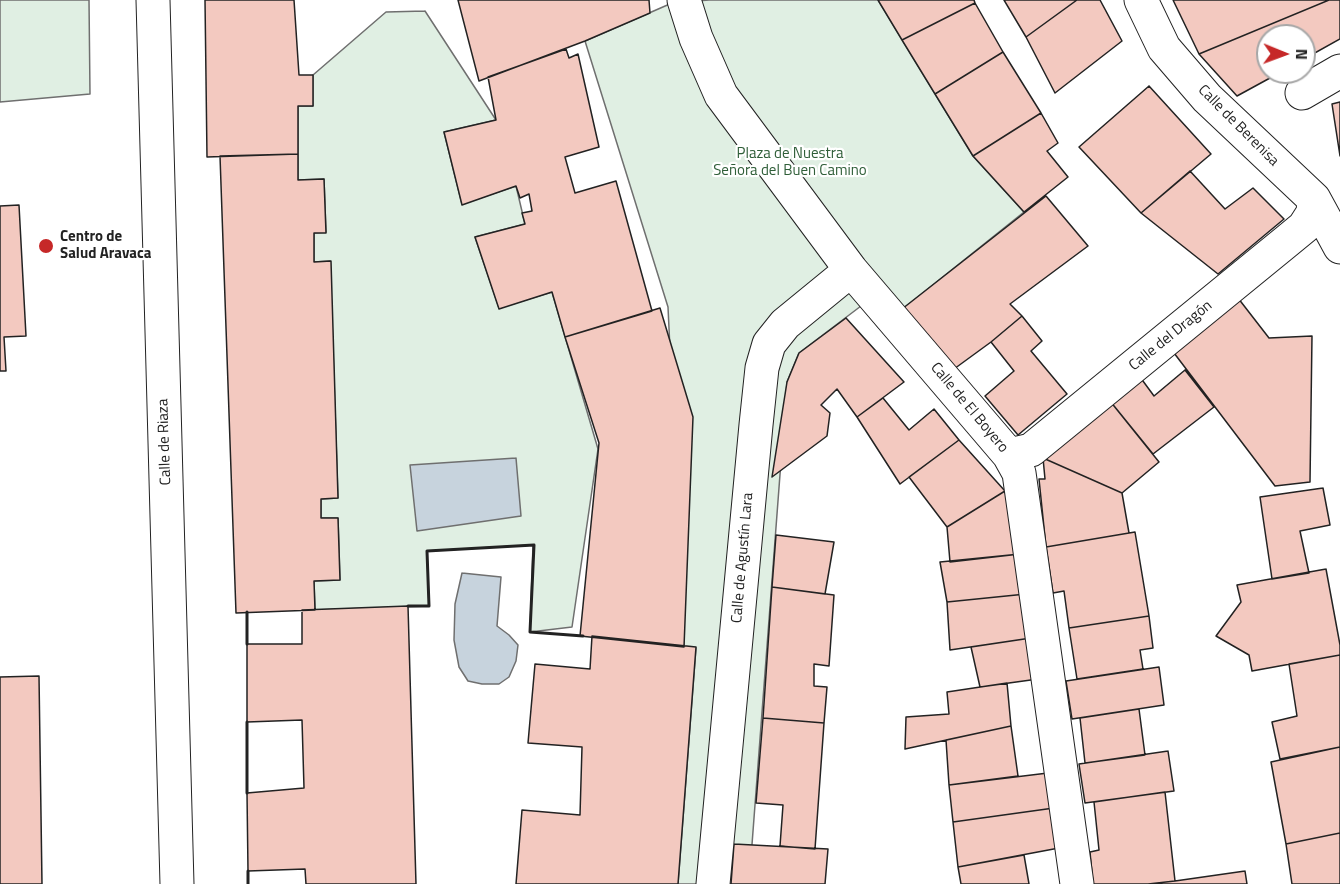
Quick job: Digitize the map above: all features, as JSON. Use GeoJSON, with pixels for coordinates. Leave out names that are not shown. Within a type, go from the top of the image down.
{"type":"FeatureCollection","features":[{"type":"Feature","properties":{"kind":"street","name":"Calle de Riaza"},"geometry":{"type":"LineString","coordinates":[[153,0],[177,884]]}},
{"type":"Feature","properties":{"kind":"street","name":"Calle de El Boyero"},"geometry":{"type":"LineString","coordinates":[[684,0],[696,39],[721,95],[851,270],[1009,455],[1019,473],[1077,884]]}},
{"type":"Feature","properties":{"kind":"street","name":"Calle de Berenisa"},"geometry":{"type":"LineString","coordinates":[[1141,0],[1164,48],[1207,98],[1314,199],[1340,247]]}},
{"type":"Feature","properties":{"kind":"street"},"geometry":{"type":"LineString","coordinates":[[1302,93],[1340,71]]}},
{"type":"Feature","properties":{"kind":"street","name":"Calle del Dragón"},"geometry":{"type":"LineString","coordinates":[[1009,455],[1032,450],[1304,227],[1313,213],[1314,199]]}},
{"type":"Feature","properties":{"kind":"street","name":"Calle de Agustín Lara"},"geometry":{"type":"LineString","coordinates":[[713,884],[762,368],[769,344],[785,324],[851,270]]}},
{"type":"Feature","properties":{"kind":"green space"},"geometry":{"type":"Polygon","coordinates":[[[0,0],[89,0],[90,94],[0,102],[0,0]]]}},
{"type":"Feature","properties":{"kind":"green space","name":"Plaza de Nuestra Señora del Buen Camino"},"geometry":{"type":"Polygon","coordinates":[[[709,0],[878,0],[973,156],[1024,212],[879,328],[861,306],[799,353],[787,382],[749,884],[678,884],[696,648],[684,647],[668,307],[585,41],[672,3],[709,0]]]}},
{"type":"Feature","properties":{"kind":"green space"},"geometry":{"type":"Polygon","coordinates":[[[425,11],[496,120],[444,132],[462,204],[516,186],[525,224],[475,237],[499,308],[552,292],[598,449],[572,627],[530,632],[533,545],[427,551],[429,606],[315,610],[314,581],[340,580],[338,518],[321,518],[321,499],[338,498],[330,261],[314,262],[314,233],[326,232],[324,179],[298,180],[298,106],[313,106],[313,75],[386,12],[425,11]]]}},
{"type":"Feature","properties":{"kind":"shaded area"},"geometry":{"type":"Polygon","coordinates":[[[516,458],[521,516],[417,531],[410,465],[516,458]]]}},
{"type":"Feature","properties":{"kind":"shaded area"},"geometry":{"type":"Polygon","coordinates":[[[462,573],[501,577],[497,626],[518,645],[516,661],[509,677],[499,684],[468,681],[459,667],[454,640],[455,604],[462,573]]]}},
{"type":"Feature","properties":{"kind":"building"},"geometry":{"type":"Polygon","coordinates":[[[205,0],[294,0],[299,75],[313,75],[313,106],[298,106],[298,154],[207,157],[205,0]]]}},
{"type":"Feature","properties":{"kind":"building"},"geometry":{"type":"Polygon","coordinates":[[[458,0],[649,0],[650,13],[585,41],[479,81],[458,0]]]}},
{"type":"Feature","properties":{"kind":"building"},"geometry":{"type":"Polygon","coordinates":[[[878,0],[974,0],[975,3],[902,40],[878,0]]]}},
{"type":"Feature","properties":{"kind":"building"},"geometry":{"type":"Polygon","coordinates":[[[1004,0],[1077,0],[1026,37],[1004,0]]]}},
{"type":"Feature","properties":{"kind":"building"},"geometry":{"type":"Polygon","coordinates":[[[1077,0],[1100,0],[1122,41],[1055,93],[1026,37],[1077,0]]]}},
{"type":"Feature","properties":{"kind":"building"},"geometry":{"type":"Polygon","coordinates":[[[1173,0],[1329,0],[1271,24],[1256,24],[1256,30],[1199,54],[1173,0]]]}},
{"type":"Feature","properties":{"kind":"building"},"geometry":{"type":"Polygon","coordinates":[[[1329,0],[1340,0],[1340,39],[1316,52],[1316,24],[1271,24],[1329,0]]]}},
{"type":"Feature","properties":{"kind":"building"},"geometry":{"type":"Polygon","coordinates":[[[975,3],[1003,52],[935,94],[902,40],[975,3]]]}},
{"type":"Feature","properties":{"kind":"building"},"geometry":{"type":"Polygon","coordinates":[[[1256,30],[1256,84],[1259,84],[1237,96],[1199,54],[1256,30]]]}},
{"type":"Feature","properties":{"kind":"building"},"geometry":{"type":"Polygon","coordinates":[[[566,49],[569,58],[578,54],[599,147],[565,157],[575,193],[616,181],[652,311],[565,337],[552,292],[499,309],[475,237],[525,224],[522,213],[532,211],[529,194],[520,198],[516,186],[462,205],[444,132],[496,120],[488,77],[566,49]]]}},
{"type":"Feature","properties":{"kind":"building"},"geometry":{"type":"Polygon","coordinates":[[[1003,52],[1041,113],[973,156],[935,94],[1003,52]]]}},
{"type":"Feature","properties":{"kind":"building"},"geometry":{"type":"Polygon","coordinates":[[[1149,86],[1211,154],[1141,213],[1079,147],[1149,86]]]}},
{"type":"Feature","properties":{"kind":"building"},"geometry":{"type":"Polygon","coordinates":[[[1340,102],[1340,156],[1332,104],[1340,102]]]}},
{"type":"Feature","properties":{"kind":"building"},"geometry":{"type":"Polygon","coordinates":[[[1041,113],[1058,143],[1047,151],[1068,177],[1024,212],[973,156],[1041,113]]]}},
{"type":"Feature","properties":{"kind":"building"},"geometry":{"type":"Polygon","coordinates":[[[298,154],[298,180],[324,179],[326,233],[314,233],[314,262],[331,261],[338,498],[321,499],[321,518],[338,518],[340,580],[314,581],[315,610],[236,613],[220,156],[298,154]]]}},
{"type":"Feature","properties":{"kind":"building"},"geometry":{"type":"Polygon","coordinates":[[[1190,171],[1225,209],[1253,188],[1284,219],[1218,274],[1141,213],[1190,171]]]}},
{"type":"Feature","properties":{"kind":"building"},"geometry":{"type":"Polygon","coordinates":[[[1046,196],[1088,246],[1010,304],[1022,316],[954,369],[902,309],[1046,196]]]}},
{"type":"Feature","properties":{"kind":"building"},"geometry":{"type":"Polygon","coordinates":[[[19,205],[26,336],[4,337],[6,371],[0,371],[0,206],[19,205]]]}},
{"type":"Feature","properties":{"kind":"building"},"geometry":{"type":"Polygon","coordinates":[[[1238,298],[1269,338],[1312,336],[1310,482],[1275,486],[1171,349],[1238,298]]]}},
{"type":"Feature","properties":{"kind":"building"},"geometry":{"type":"Polygon","coordinates":[[[660,308],[693,417],[684,647],[580,636],[599,443],[565,337],[660,308]]]}},
{"type":"Feature","properties":{"kind":"building"},"geometry":{"type":"Polygon","coordinates":[[[1022,316],[1042,341],[1031,351],[1067,394],[1018,435],[985,396],[1014,371],[991,342],[1022,316]]]}},
{"type":"Feature","properties":{"kind":"building"},"geometry":{"type":"Polygon","coordinates":[[[846,318],[904,382],[857,417],[837,389],[821,405],[830,413],[827,436],[772,477],[787,382],[799,353],[846,318]]]}},
{"type":"Feature","properties":{"kind":"building"},"geometry":{"type":"Polygon","coordinates":[[[1185,370],[1214,407],[1153,454],[1110,401],[1140,377],[1154,396],[1185,370]]]}},
{"type":"Feature","properties":{"kind":"building"},"geometry":{"type":"Polygon","coordinates":[[[883,398],[909,430],[934,409],[959,440],[900,484],[857,417],[883,398]]]}},
{"type":"Feature","properties":{"kind":"building"},"geometry":{"type":"Polygon","coordinates":[[[1110,401],[1159,462],[1122,493],[1043,458],[1110,401]]]}},
{"type":"Feature","properties":{"kind":"building"},"geometry":{"type":"Polygon","coordinates":[[[959,440],[1005,491],[947,527],[909,477],[959,440]]]}},
{"type":"Feature","properties":{"kind":"building"},"geometry":{"type":"Polygon","coordinates":[[[1043,458],[1122,493],[1129,533],[1046,547],[1039,479],[1045,479],[1043,458]]]}},
{"type":"Feature","properties":{"kind":"building"},"geometry":{"type":"Polygon","coordinates":[[[1323,488],[1330,525],[1300,531],[1309,573],[1272,579],[1260,497],[1323,488]]]}},
{"type":"Feature","properties":{"kind":"building"},"geometry":{"type":"Polygon","coordinates":[[[1005,491],[1020,554],[950,562],[947,527],[1005,491]]]}},
{"type":"Feature","properties":{"kind":"building"},"geometry":{"type":"Polygon","coordinates":[[[1135,532],[1149,616],[1069,628],[1064,591],[1053,593],[1046,547],[1135,532]]]}},
{"type":"Feature","properties":{"kind":"building"},"geometry":{"type":"Polygon","coordinates":[[[776,535],[834,542],[825,594],[772,587],[776,535]]]}},
{"type":"Feature","properties":{"kind":"building"},"geometry":{"type":"Polygon","coordinates":[[[1020,554],[1026,594],[947,602],[940,562],[1020,554]]]}},
{"type":"Feature","properties":{"kind":"building"},"geometry":{"type":"Polygon","coordinates":[[[1326,569],[1340,655],[1252,671],[1249,655],[1216,636],[1241,602],[1237,585],[1326,569]]]}},
{"type":"Feature","properties":{"kind":"building"},"geometry":{"type":"Polygon","coordinates":[[[772,587],[834,595],[829,666],[814,664],[814,686],[827,687],[824,723],[763,718],[772,587]]]}},
{"type":"Feature","properties":{"kind":"building"},"geometry":{"type":"Polygon","coordinates":[[[1026,594],[1031,638],[950,650],[947,602],[1026,594]]]}},
{"type":"Feature","properties":{"kind":"building"},"geometry":{"type":"Polygon","coordinates":[[[408,606],[416,884],[306,884],[305,869],[248,871],[247,793],[304,788],[302,720],[247,722],[247,644],[302,644],[302,610],[408,606]]]}},
{"type":"Feature","properties":{"kind":"building"},"geometry":{"type":"Polygon","coordinates":[[[1149,616],[1153,648],[1140,650],[1143,669],[1077,679],[1069,628],[1149,616]]]}},
{"type":"Feature","properties":{"kind":"building"},"geometry":{"type":"Polygon","coordinates":[[[592,636],[696,647],[678,884],[516,884],[522,810],[580,815],[582,747],[528,743],[535,664],[590,669],[592,636]]]}},
{"type":"Feature","properties":{"kind":"building"},"geometry":{"type":"Polygon","coordinates":[[[1031,638],[1038,679],[980,687],[971,647],[1031,638]]]}},
{"type":"Feature","properties":{"kind":"building"},"geometry":{"type":"Polygon","coordinates":[[[1340,655],[1340,747],[1280,759],[1272,722],[1297,716],[1289,664],[1340,655]]]}},
{"type":"Feature","properties":{"kind":"building"},"geometry":{"type":"Polygon","coordinates":[[[1159,667],[1164,705],[1072,719],[1066,681],[1159,667]]]}},
{"type":"Feature","properties":{"kind":"building"},"geometry":{"type":"Polygon","coordinates":[[[39,676],[42,884],[0,884],[0,677],[39,676]]]}},
{"type":"Feature","properties":{"kind":"building"},"geometry":{"type":"Polygon","coordinates":[[[1007,683],[1011,726],[905,749],[906,717],[949,714],[947,692],[1007,683]]]}},
{"type":"Feature","properties":{"kind":"building"},"geometry":{"type":"Polygon","coordinates":[[[1139,709],[1145,755],[1085,763],[1080,718],[1139,709]]]}},
{"type":"Feature","properties":{"kind":"building"},"geometry":{"type":"Polygon","coordinates":[[[763,718],[824,723],[815,849],[780,846],[783,805],[756,803],[763,718]]]}},
{"type":"Feature","properties":{"kind":"building"},"geometry":{"type":"Polygon","coordinates":[[[1011,726],[1018,776],[949,785],[946,740],[1011,726]]]}},
{"type":"Feature","properties":{"kind":"building"},"geometry":{"type":"Polygon","coordinates":[[[1340,747],[1340,833],[1286,844],[1271,762],[1340,747]]]}},
{"type":"Feature","properties":{"kind":"building"},"geometry":{"type":"Polygon","coordinates":[[[1168,751],[1174,791],[1085,803],[1079,764],[1168,751]]]}},
{"type":"Feature","properties":{"kind":"building"},"geometry":{"type":"Polygon","coordinates":[[[1048,773],[1054,808],[953,822],[949,785],[1048,773]]]}},
{"type":"Feature","properties":{"kind":"building"},"geometry":{"type":"Polygon","coordinates":[[[1165,792],[1175,881],[1148,884],[1093,884],[1090,852],[1099,850],[1094,802],[1165,792]]]}},
{"type":"Feature","properties":{"kind":"building"},"geometry":{"type":"Polygon","coordinates":[[[1054,808],[1059,848],[958,867],[953,822],[1054,808]]]}},
{"type":"Feature","properties":{"kind":"building"},"geometry":{"type":"Polygon","coordinates":[[[1340,833],[1340,884],[1292,884],[1286,844],[1340,833]]]}},
{"type":"Feature","properties":{"kind":"building"},"geometry":{"type":"Polygon","coordinates":[[[734,844],[828,849],[825,884],[731,884],[734,844]]]}},
{"type":"Feature","properties":{"kind":"building"},"geometry":{"type":"Polygon","coordinates":[[[1024,855],[1029,884],[961,884],[958,867],[1024,855]]]}},
{"type":"Feature","properties":{"kind":"building"},"geometry":{"type":"Polygon","coordinates":[[[1245,871],[1247,884],[1148,884],[1175,881],[1245,871]]]}},
{"type":"Feature","properties":{"kind":"wall"},"geometry":{"type":"LineString","coordinates":[[408,606],[429,606],[427,551],[534,545],[530,632],[583,636]]}},
{"type":"Feature","properties":{"kind":"wall"},"geometry":{"type":"LineString","coordinates":[[247,612],[247,644]]}},
{"type":"Feature","properties":{"kind":"wall"},"geometry":{"type":"LineString","coordinates":[[247,722],[247,793]]}},
{"type":"Feature","properties":{"kind":"wall"},"geometry":{"type":"LineString","coordinates":[[248,871],[248,884]]}},
{"type":"Feature","properties":{"kind":"place","name":"Centro de Salud Aravaca"},"geometry":{"type":"Point","coordinates":[46,246]}}]}
